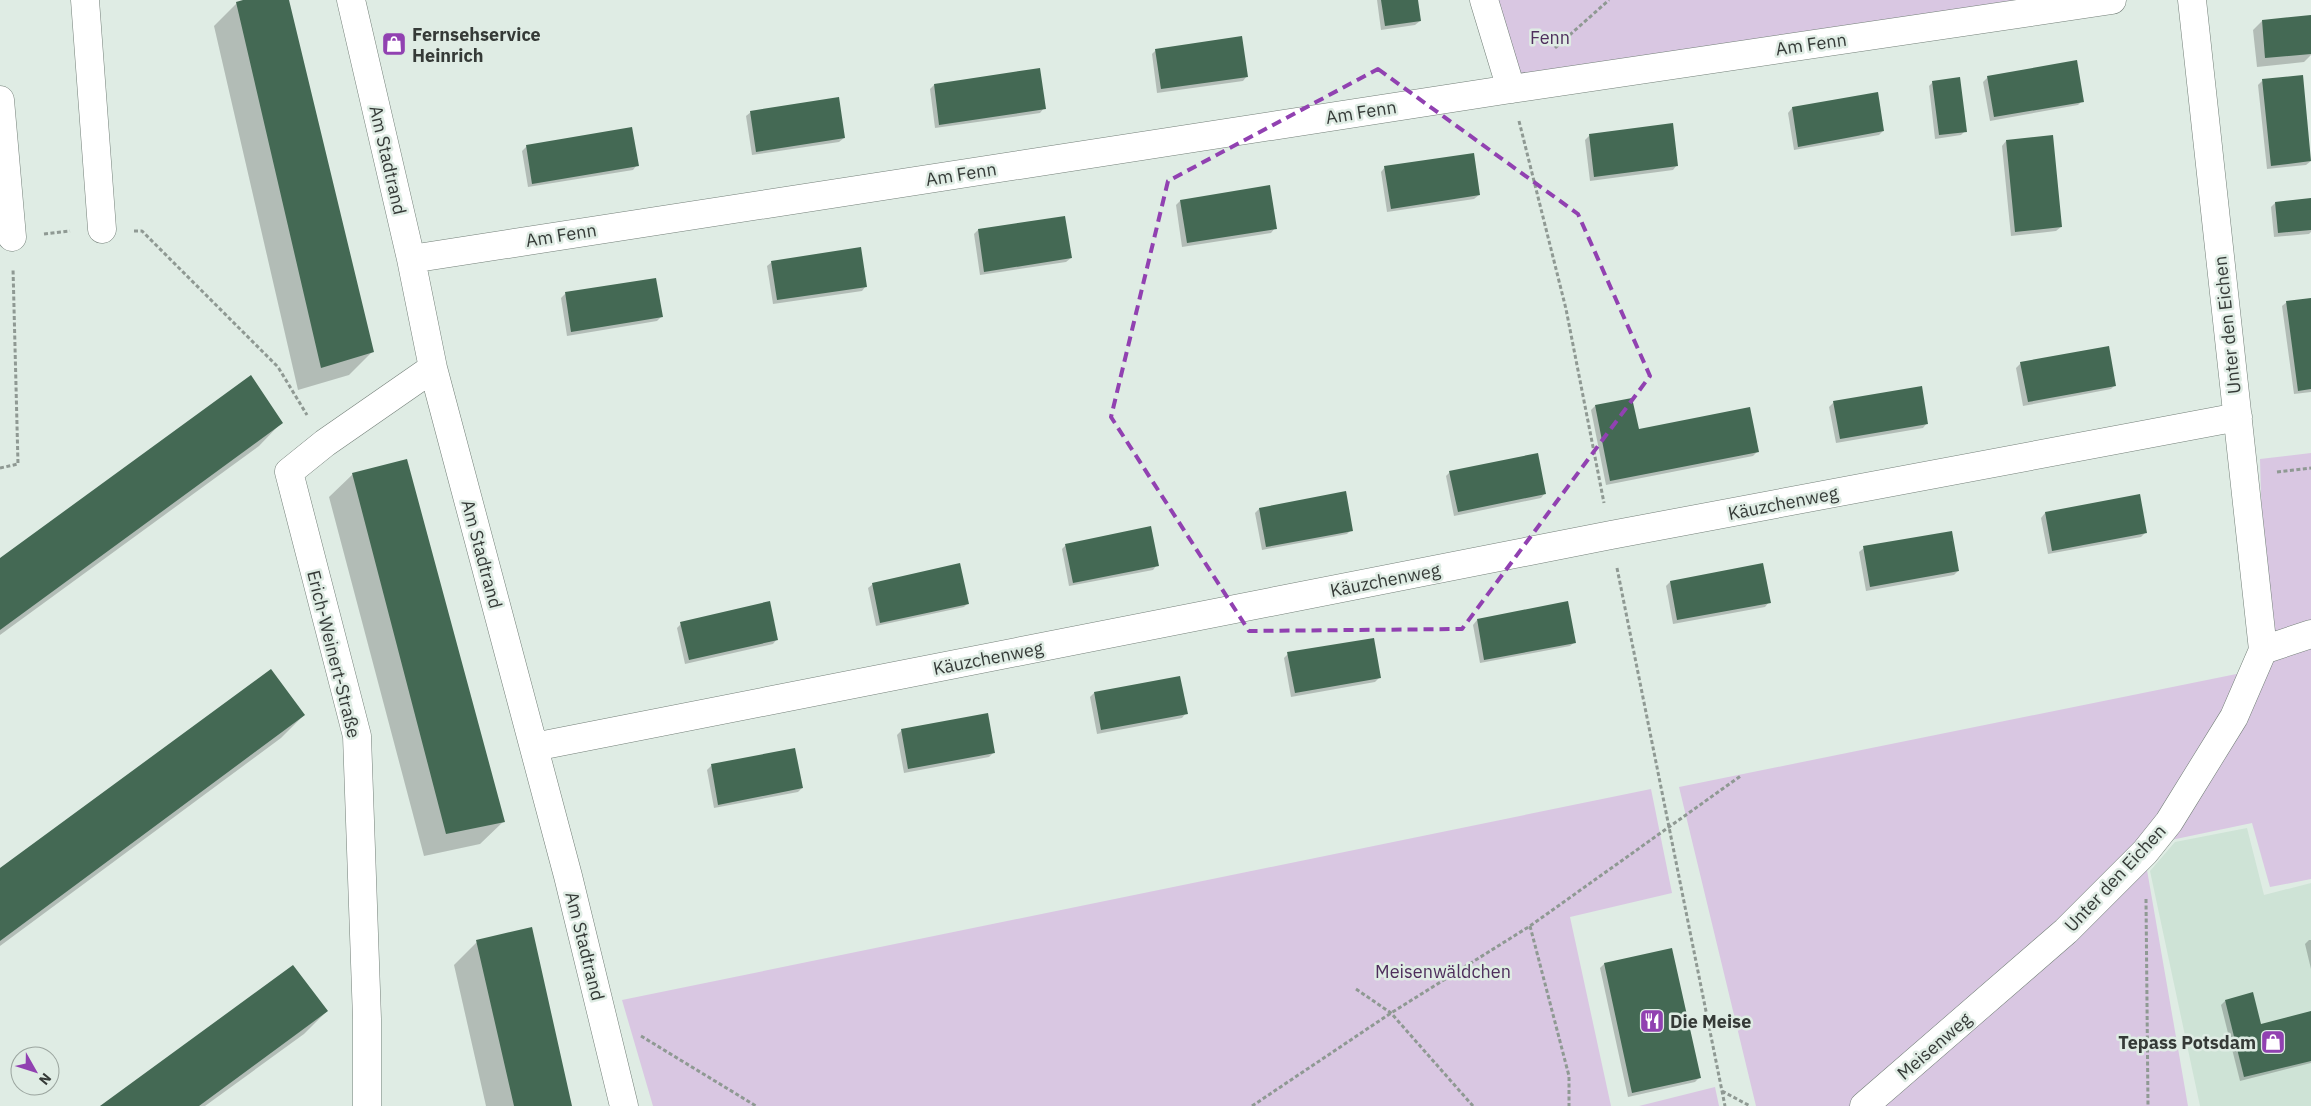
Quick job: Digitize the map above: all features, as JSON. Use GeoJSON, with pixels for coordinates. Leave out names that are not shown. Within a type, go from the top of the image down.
{"type":"FeatureCollection","features":[{"type":"Feature","properties":{"kind":"street"},"geometry":{"type":"LineString","coordinates":[[85,0],[102,229]]}},
{"type":"Feature","properties":{"kind":"street","name":"Am Stadtrand"},"geometry":{"type":"LineString","coordinates":[[351,0],[411,258],[433,368],[534,748],[624,1106]]}},
{"type":"Feature","properties":{"kind":"street"},"geometry":{"type":"LineString","coordinates":[[1484,0],[1511,89]]}},
{"type":"Feature","properties":{"kind":"street","name":"Am Fenn"},"geometry":{"type":"LineString","coordinates":[[411,258],[1511,89],[2112,0]]}},
{"type":"Feature","properties":{"kind":"street","name":"Unter den Eichen"},"geometry":{"type":"LineString","coordinates":[[2004,985],[2066,931],[2145,852],[2169,822],[2234,717],[2263,650],[2192,0]]}},
{"type":"Feature","properties":{"kind":"street"},"geometry":{"type":"LineString","coordinates":[[0,100],[12,237]]}},
{"type":"Feature","properties":{"kind":"street","name":"Erich-Weinert-Straße"},"geometry":{"type":"LineString","coordinates":[[367,1106],[367,1019],[357,736],[289,472],[325,443],[433,368]]}},
{"type":"Feature","properties":{"kind":"street","name":"Käuzchenweg"},"geometry":{"type":"LineString","coordinates":[[534,748],[1611,535],[2238,417]]}},
{"type":"Feature","properties":{"kind":"street"},"geometry":{"type":"LineString","coordinates":[[2263,650],[2311,634]]}},
{"type":"Feature","properties":{"kind":"street","name":"Meisenweg"},"geometry":{"type":"LineString","coordinates":[[1864,1106],[2004,985]]}},
{"type":"Feature","properties":{"kind":"path"},"geometry":{"type":"LineString","coordinates":[[1554,49],[1608,0]]}},
{"type":"Feature","properties":{"kind":"path"},"geometry":{"type":"LineString","coordinates":[[1511,89],[1566,309],[1668,828],[1725,1106]]}},
{"type":"Feature","properties":{"kind":"path"},"geometry":{"type":"LineString","coordinates":[[0,468],[18,464],[12,237],[102,229],[142,231],[278,367],[325,443]]}},
{"type":"Feature","properties":{"kind":"path"},"geometry":{"type":"LineString","coordinates":[[1252,1106],[1391,1013],[1530,926],[1742,775]]}},
{"type":"Feature","properties":{"kind":"path"},"geometry":{"type":"LineString","coordinates":[[2145,852],[2148,1106]]}},
{"type":"Feature","properties":{"kind":"path"},"geometry":{"type":"LineString","coordinates":[[1530,926],[1570,1076],[1570,1106]]}},
{"type":"Feature","properties":{"kind":"path"},"geometry":{"type":"LineString","coordinates":[[1356,989],[1391,1013],[1473,1106]]}},
{"type":"Feature","properties":{"kind":"path"},"geometry":{"type":"LineString","coordinates":[[601,1011],[756,1106]]}},
{"type":"Feature","properties":{"kind":"path"},"geometry":{"type":"LineString","coordinates":[[1722,1091],[1750,1106]]}},
{"type":"Feature","properties":{"kind":"highlighted area"},"geometry":{"type":"Polygon","coordinates":[[[1378,69],[1578,214],[1650,376],[1462,629],[1249,631],[1111,417],[1168,181],[1378,69]]]}},
{"type":"Feature","properties":{"kind":"shaded area"},"geometry":{"type":"Polygon","coordinates":[[[2247,828],[2264,895],[2311,883],[2311,1106],[2200,1106],[2150,871],[2175,842],[2247,828]]]}},
{"type":"Feature","properties":{"kind":"green space","name":"Fenn"},"geometry":{"type":"Polygon","coordinates":[[[1498,0],[2034,0],[1520,78],[1498,0]]]}},
{"type":"Feature","properties":{"kind":"green space"},"geometry":{"type":"Polygon","coordinates":[[[2311,453],[2311,879],[2270,887],[2252,823],[2171,840],[2147,870],[2188,1106],[1756,1106],[1679,787],[2266,668],[2260,459],[2311,453]]]}},
{"type":"Feature","properties":{"kind":"green space","name":"Meisenwäldchen"},"geometry":{"type":"Polygon","coordinates":[[[1651,789],[1672,893],[1570,917],[1611,1106],[653,1106],[622,1000],[1651,789]]]}},
{"type":"Feature","properties":{"kind":"green space"},"geometry":{"type":"Polygon","coordinates":[[[1715,1087],[1719,1106],[1639,1106],[1715,1087]]]}},
{"type":"Feature","properties":{"kind":"building"},"geometry":{"type":"Polygon","coordinates":[[[243,0],[289,0],[374,352],[321,368],[236,2],[243,0]]]}},
{"type":"Feature","properties":{"kind":"building"},"geometry":{"type":"Polygon","coordinates":[[[1381,0],[1418,0],[1421,21],[1385,26],[1381,0]]]}},
{"type":"Feature","properties":{"kind":"building"},"geometry":{"type":"Polygon","coordinates":[[[2311,15],[2311,54],[2265,58],[2262,20],[2311,15]]]}},
{"type":"Feature","properties":{"kind":"building"},"geometry":{"type":"Polygon","coordinates":[[[1242,36],[1248,77],[1161,89],[1155,49],[1242,36]]]}},
{"type":"Feature","properties":{"kind":"building"},"geometry":{"type":"Polygon","coordinates":[[[2077,60],[2084,102],[1994,117],[1987,76],[2077,60]]]}},
{"type":"Feature","properties":{"kind":"building"},"geometry":{"type":"Polygon","coordinates":[[[1040,68],[1046,109],[939,125],[934,84],[1040,68]]]}},
{"type":"Feature","properties":{"kind":"building"},"geometry":{"type":"Polygon","coordinates":[[[2303,75],[2311,161],[2271,166],[2262,79],[2303,75]]]}},
{"type":"Feature","properties":{"kind":"building"},"geometry":{"type":"Polygon","coordinates":[[[1960,77],[1967,132],[1939,135],[1932,81],[1960,77]]]}},
{"type":"Feature","properties":{"kind":"building"},"geometry":{"type":"Polygon","coordinates":[[[1878,92],[1884,131],[1798,147],[1792,107],[1878,92]]]}},
{"type":"Feature","properties":{"kind":"building"},"geometry":{"type":"Polygon","coordinates":[[[839,97],[845,138],[756,152],[750,111],[839,97]]]}},
{"type":"Feature","properties":{"kind":"building"},"geometry":{"type":"Polygon","coordinates":[[[1673,123],[1678,166],[1594,177],[1589,134],[1673,123]]]}},
{"type":"Feature","properties":{"kind":"building"},"geometry":{"type":"Polygon","coordinates":[[[632,127],[639,166],[532,184],[526,145],[632,127]]]}},
{"type":"Feature","properties":{"kind":"building"},"geometry":{"type":"Polygon","coordinates":[[[2053,135],[2062,227],[2015,232],[2006,140],[2053,135]]]}},
{"type":"Feature","properties":{"kind":"building"},"geometry":{"type":"Polygon","coordinates":[[[1474,153],[1480,195],[1391,209],[1384,166],[1474,153]]]}},
{"type":"Feature","properties":{"kind":"building"},"geometry":{"type":"Polygon","coordinates":[[[1270,185],[1277,229],[1187,243],[1180,200],[1270,185]]]}},
{"type":"Feature","properties":{"kind":"building"},"geometry":{"type":"Polygon","coordinates":[[[2311,198],[2311,230],[2278,233],[2275,202],[2311,198]]]}},
{"type":"Feature","properties":{"kind":"building"},"geometry":{"type":"Polygon","coordinates":[[[1065,216],[1072,258],[984,272],[978,229],[1065,216]]]}},
{"type":"Feature","properties":{"kind":"building"},"geometry":{"type":"Polygon","coordinates":[[[861,247],[867,287],[777,300],[771,261],[861,247]]]}},
{"type":"Feature","properties":{"kind":"building"},"geometry":{"type":"Polygon","coordinates":[[[656,278],[663,317],[571,332],[565,292],[656,278]]]}},
{"type":"Feature","properties":{"kind":"building"},"geometry":{"type":"Polygon","coordinates":[[[2311,298],[2311,389],[2298,391],[2286,301],[2311,298]]]}},
{"type":"Feature","properties":{"kind":"building"},"geometry":{"type":"Polygon","coordinates":[[[2109,346],[2116,386],[2028,402],[2020,362],[2109,346]]]}},
{"type":"Feature","properties":{"kind":"building"},"geometry":{"type":"Polygon","coordinates":[[[251,375],[283,423],[0,630],[0,558],[251,375]]]}},
{"type":"Feature","properties":{"kind":"building"},"geometry":{"type":"Polygon","coordinates":[[[1922,386],[1928,424],[1840,439],[1833,401],[1922,386]]]}},
{"type":"Feature","properties":{"kind":"building"},"geometry":{"type":"Polygon","coordinates":[[[1632,398],[1639,429],[1750,407],[1759,452],[1610,481],[1595,405],[1632,398]]]}},
{"type":"Feature","properties":{"kind":"building"},"geometry":{"type":"Polygon","coordinates":[[[1538,453],[1546,494],[1458,512],[1449,471],[1538,453]]]}},
{"type":"Feature","properties":{"kind":"building"},"geometry":{"type":"Polygon","coordinates":[[[407,459],[505,822],[446,834],[352,473],[407,459]]]}},
{"type":"Feature","properties":{"kind":"building"},"geometry":{"type":"Polygon","coordinates":[[[1346,491],[1353,531],[1266,547],[1259,508],[1346,491]]]}},
{"type":"Feature","properties":{"kind":"building"},"geometry":{"type":"Polygon","coordinates":[[[2140,494],[2147,533],[2052,551],[2045,512],[2140,494]]]}},
{"type":"Feature","properties":{"kind":"building"},"geometry":{"type":"Polygon","coordinates":[[[1151,526],[1159,566],[1073,583],[1065,544],[1151,526]]]}},
{"type":"Feature","properties":{"kind":"building"},"geometry":{"type":"Polygon","coordinates":[[[1952,531],[1959,571],[1870,587],[1863,546],[1952,531]]]}},
{"type":"Feature","properties":{"kind":"building"},"geometry":{"type":"Polygon","coordinates":[[[960,563],[969,604],[880,623],[872,583],[960,563]]]}},
{"type":"Feature","properties":{"kind":"building"},"geometry":{"type":"Polygon","coordinates":[[[1763,563],[1771,603],[1677,620],[1670,581],[1763,563]]]}},
{"type":"Feature","properties":{"kind":"building"},"geometry":{"type":"Polygon","coordinates":[[[770,601],[778,640],[689,660],[680,622],[770,601]]]}},
{"type":"Feature","properties":{"kind":"building"},"geometry":{"type":"Polygon","coordinates":[[[1568,601],[1576,643],[1484,660],[1477,619],[1568,601]]]}},
{"type":"Feature","properties":{"kind":"building"},"geometry":{"type":"Polygon","coordinates":[[[1374,638],[1381,678],[1295,693],[1287,652],[1374,638]]]}},
{"type":"Feature","properties":{"kind":"building"},"geometry":{"type":"Polygon","coordinates":[[[271,669],[305,715],[0,941],[0,868],[271,669]]]}},
{"type":"Feature","properties":{"kind":"building"},"geometry":{"type":"Polygon","coordinates":[[[1180,676],[1188,714],[1101,730],[1094,692],[1180,676]]]}},
{"type":"Feature","properties":{"kind":"building"},"geometry":{"type":"Polygon","coordinates":[[[988,713],[995,753],[908,769],[901,729],[988,713]]]}},
{"type":"Feature","properties":{"kind":"building"},"geometry":{"type":"Polygon","coordinates":[[[795,748],[803,788],[718,805],[711,764],[795,748]]]}},
{"type":"Feature","properties":{"kind":"building"},"geometry":{"type":"Polygon","coordinates":[[[532,927],[572,1106],[514,1106],[476,940],[532,927]]]}},
{"type":"Feature","properties":{"kind":"building"},"geometry":{"type":"Polygon","coordinates":[[[1672,948],[1701,1078],[1632,1093],[1604,963],[1672,948]]]}},
{"type":"Feature","properties":{"kind":"building"},"geometry":{"type":"Polygon","coordinates":[[[293,965],[328,1011],[199,1106],[100,1106],[293,965]]]}},
{"type":"Feature","properties":{"kind":"building","name":"Tepass Potsdam"},"geometry":{"type":"Polygon","coordinates":[[[2253,992],[2261,1024],[2311,1011],[2311,1061],[2244,1077],[2225,1000],[2253,992]]]}},
{"type":"Feature","properties":{"kind":"place","name":"Fernsehservice Heinrich"},"geometry":{"type":"Point","coordinates":[394,44]}},
{"type":"Feature","properties":{"kind":"place","name":"Die Meise"},"geometry":{"type":"Point","coordinates":[1652,1021]}},
{"type":"Feature","properties":{"kind":"place","name":"Tepass Potsdam"},"geometry":{"type":"Point","coordinates":[2273,1042]}}]}
